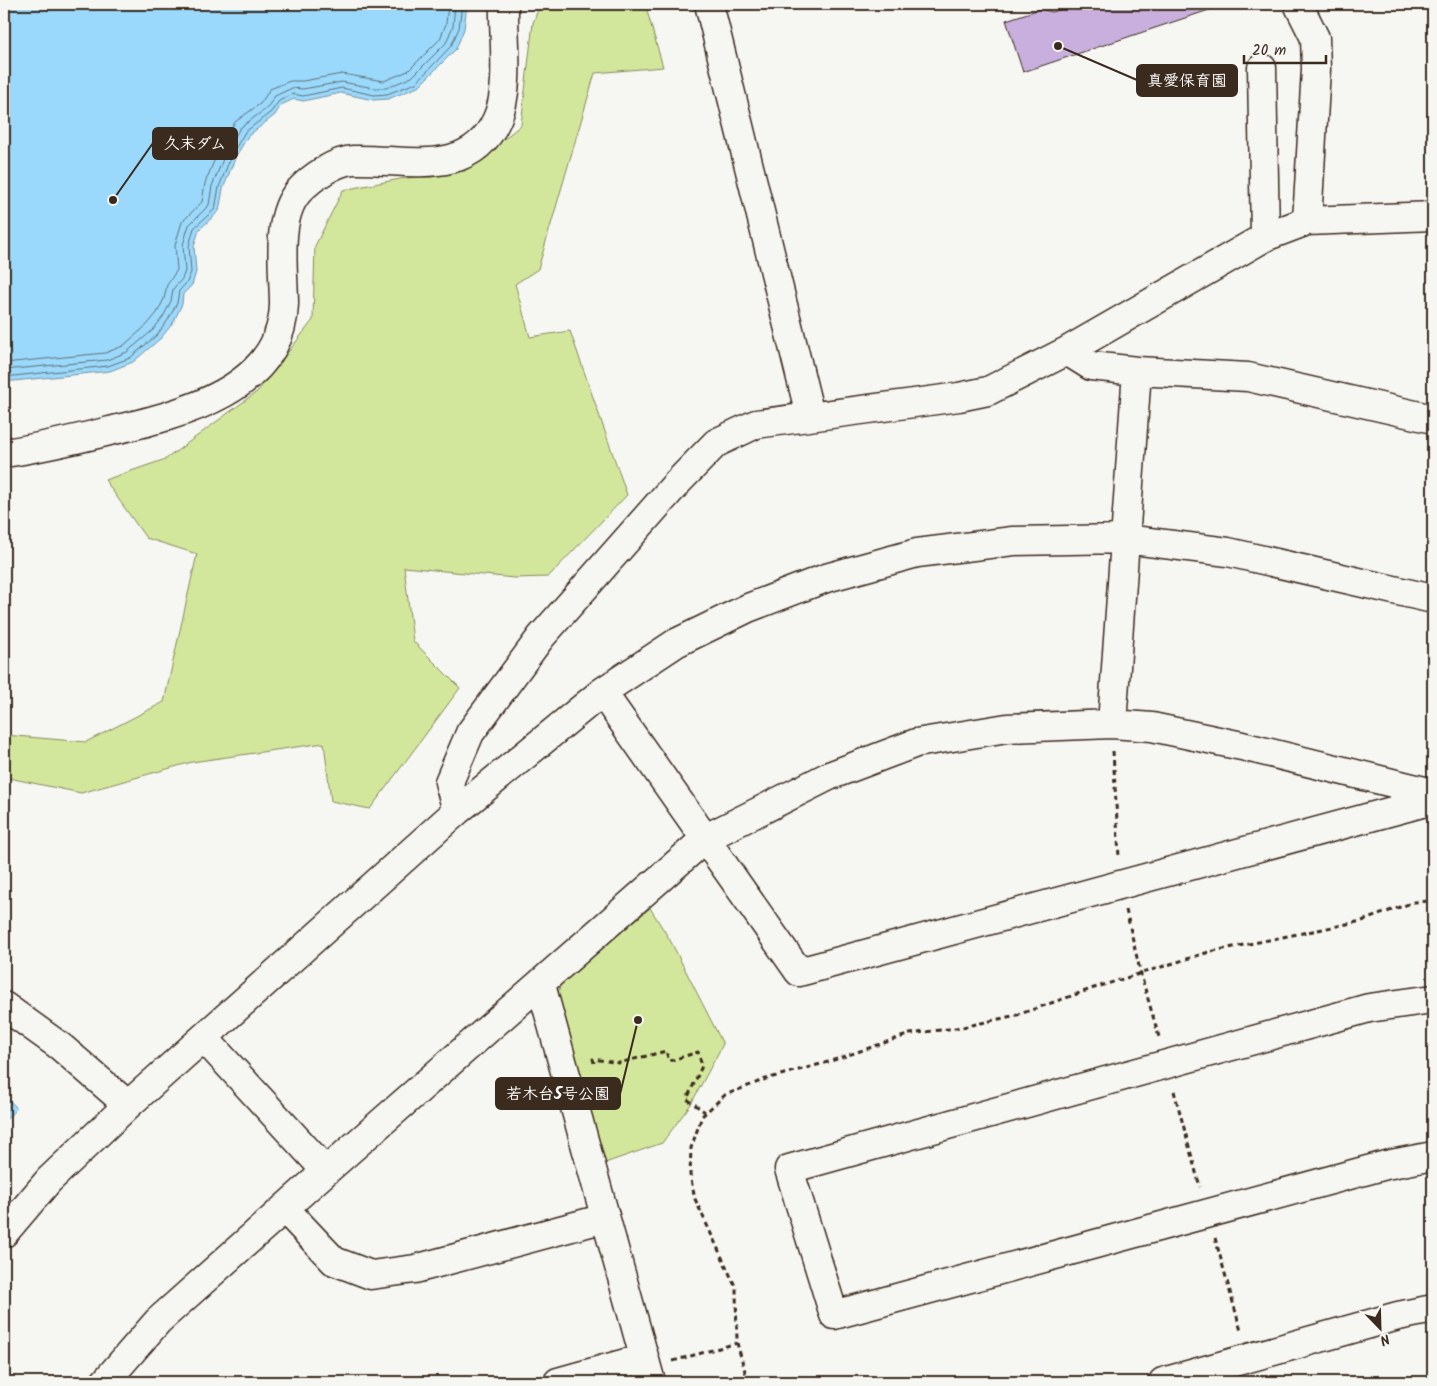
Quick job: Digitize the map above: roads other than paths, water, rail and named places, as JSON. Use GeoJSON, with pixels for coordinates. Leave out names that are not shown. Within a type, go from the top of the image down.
{"type":"FeatureCollection","features":[{"type":"Feature","properties":{"kind":"street"},"geometry":{"type":"LineString","coordinates":[[4,453],[40,448],[162,419],[205,403],[229,391],[247,377],[265,358],[280,332],[284,307],[284,223],[297,193],[316,174],[351,160],[412,164],[436,162],[461,155],[482,142],[498,119],[504,88],[504,4]]}},
{"type":"Feature","properties":{"kind":"street"},"geometry":{"type":"LineString","coordinates":[[709,4],[810,415]]}},
{"type":"Feature","properties":{"kind":"street"},"geometry":{"type":"LineString","coordinates":[[1298,4],[1315,38],[1316,69],[1307,220]]}},
{"type":"Feature","properties":{"kind":"street"},"geometry":{"type":"LineString","coordinates":[[1262,68],[1265,237]]}},
{"type":"Feature","properties":{"kind":"street"},"geometry":{"type":"LineString","coordinates":[[457,811],[449,782],[470,733],[541,637],[671,491],[716,444],[756,424],[810,415],[959,397],[988,391],[1067,351],[1265,237],[1307,220],[1433,216]]}},
{"type":"Feature","properties":{"kind":"street"},"geometry":{"type":"LineString","coordinates":[[1067,351],[1091,366],[1137,371],[1248,377],[1433,419]]}},
{"type":"Feature","properties":{"kind":"street"},"geometry":{"type":"LineString","coordinates":[[1112,724],[1137,371]]}},
{"type":"Feature","properties":{"kind":"street"},"geometry":{"type":"LineString","coordinates":[[4,1233],[49,1180],[128,1105],[457,811],[602,692],[676,643],[748,608],[826,578],[917,553],[1013,541],[1125,539],[1228,552],[1433,599]]}},
{"type":"Feature","properties":{"kind":"street"},"geometry":{"type":"LineString","coordinates":[[602,692],[799,972],[1433,800]]}},
{"type":"Feature","properties":{"kind":"street"},"geometry":{"type":"LineString","coordinates":[[108,1381],[158,1321],[706,838],[829,776],[916,743],[1008,728],[1112,724],[1152,727],[1242,746],[1433,793]]}},
{"type":"Feature","properties":{"kind":"street"},"geometry":{"type":"LineString","coordinates":[[541,985],[647,1369],[558,1382]]}},
{"type":"Feature","properties":{"kind":"street"},"geometry":{"type":"LineString","coordinates":[[1433,999],[1369,1008],[789,1169],[834,1315],[1386,1165],[1433,1156]]}},
{"type":"Feature","properties":{"kind":"street"},"geometry":{"type":"LineString","coordinates":[[4,1006],[62,1047],[128,1105]]}},
{"type":"Feature","properties":{"kind":"street"},"geometry":{"type":"LineString","coordinates":[[204,1038],[326,1171]]}},
{"type":"Feature","properties":{"kind":"street"},"geometry":{"type":"LineString","coordinates":[[286,1209],[334,1261],[371,1275],[415,1269],[606,1218]]}},
{"type":"Feature","properties":{"kind":"street"},"geometry":{"type":"LineString","coordinates":[[1163,1382],[1398,1316],[1433,1309]]}},
{"type":"Feature","properties":{"kind":"water"},"geometry":{"type":"Polygon","coordinates":[[[4,4],[467,4],[464,29],[456,49],[418,87],[388,99],[373,100],[341,93],[303,101],[294,99],[281,105],[275,115],[248,136],[236,156],[223,189],[219,211],[199,230],[194,246],[196,272],[192,285],[183,294],[182,304],[173,323],[161,338],[133,362],[110,371],[4,382],[4,4]]]}},
{"type":"Feature","properties":{"kind":"water"},"geometry":{"type":"Polygon","coordinates":[[[4,1095],[17,1108],[4,1122],[4,1095]]]}},
{"type":"Feature","properties":{"kind":"place","name":"真愛保育園"},"geometry":{"type":"Point","coordinates":[1058,46]}},
{"type":"Feature","properties":{"kind":"place","name":"久末ダム"},"geometry":{"type":"Point","coordinates":[113,200]}},
{"type":"Feature","properties":{"kind":"place","name":"若木台5号公園"},"geometry":{"type":"Point","coordinates":[638,1020]}}]}
